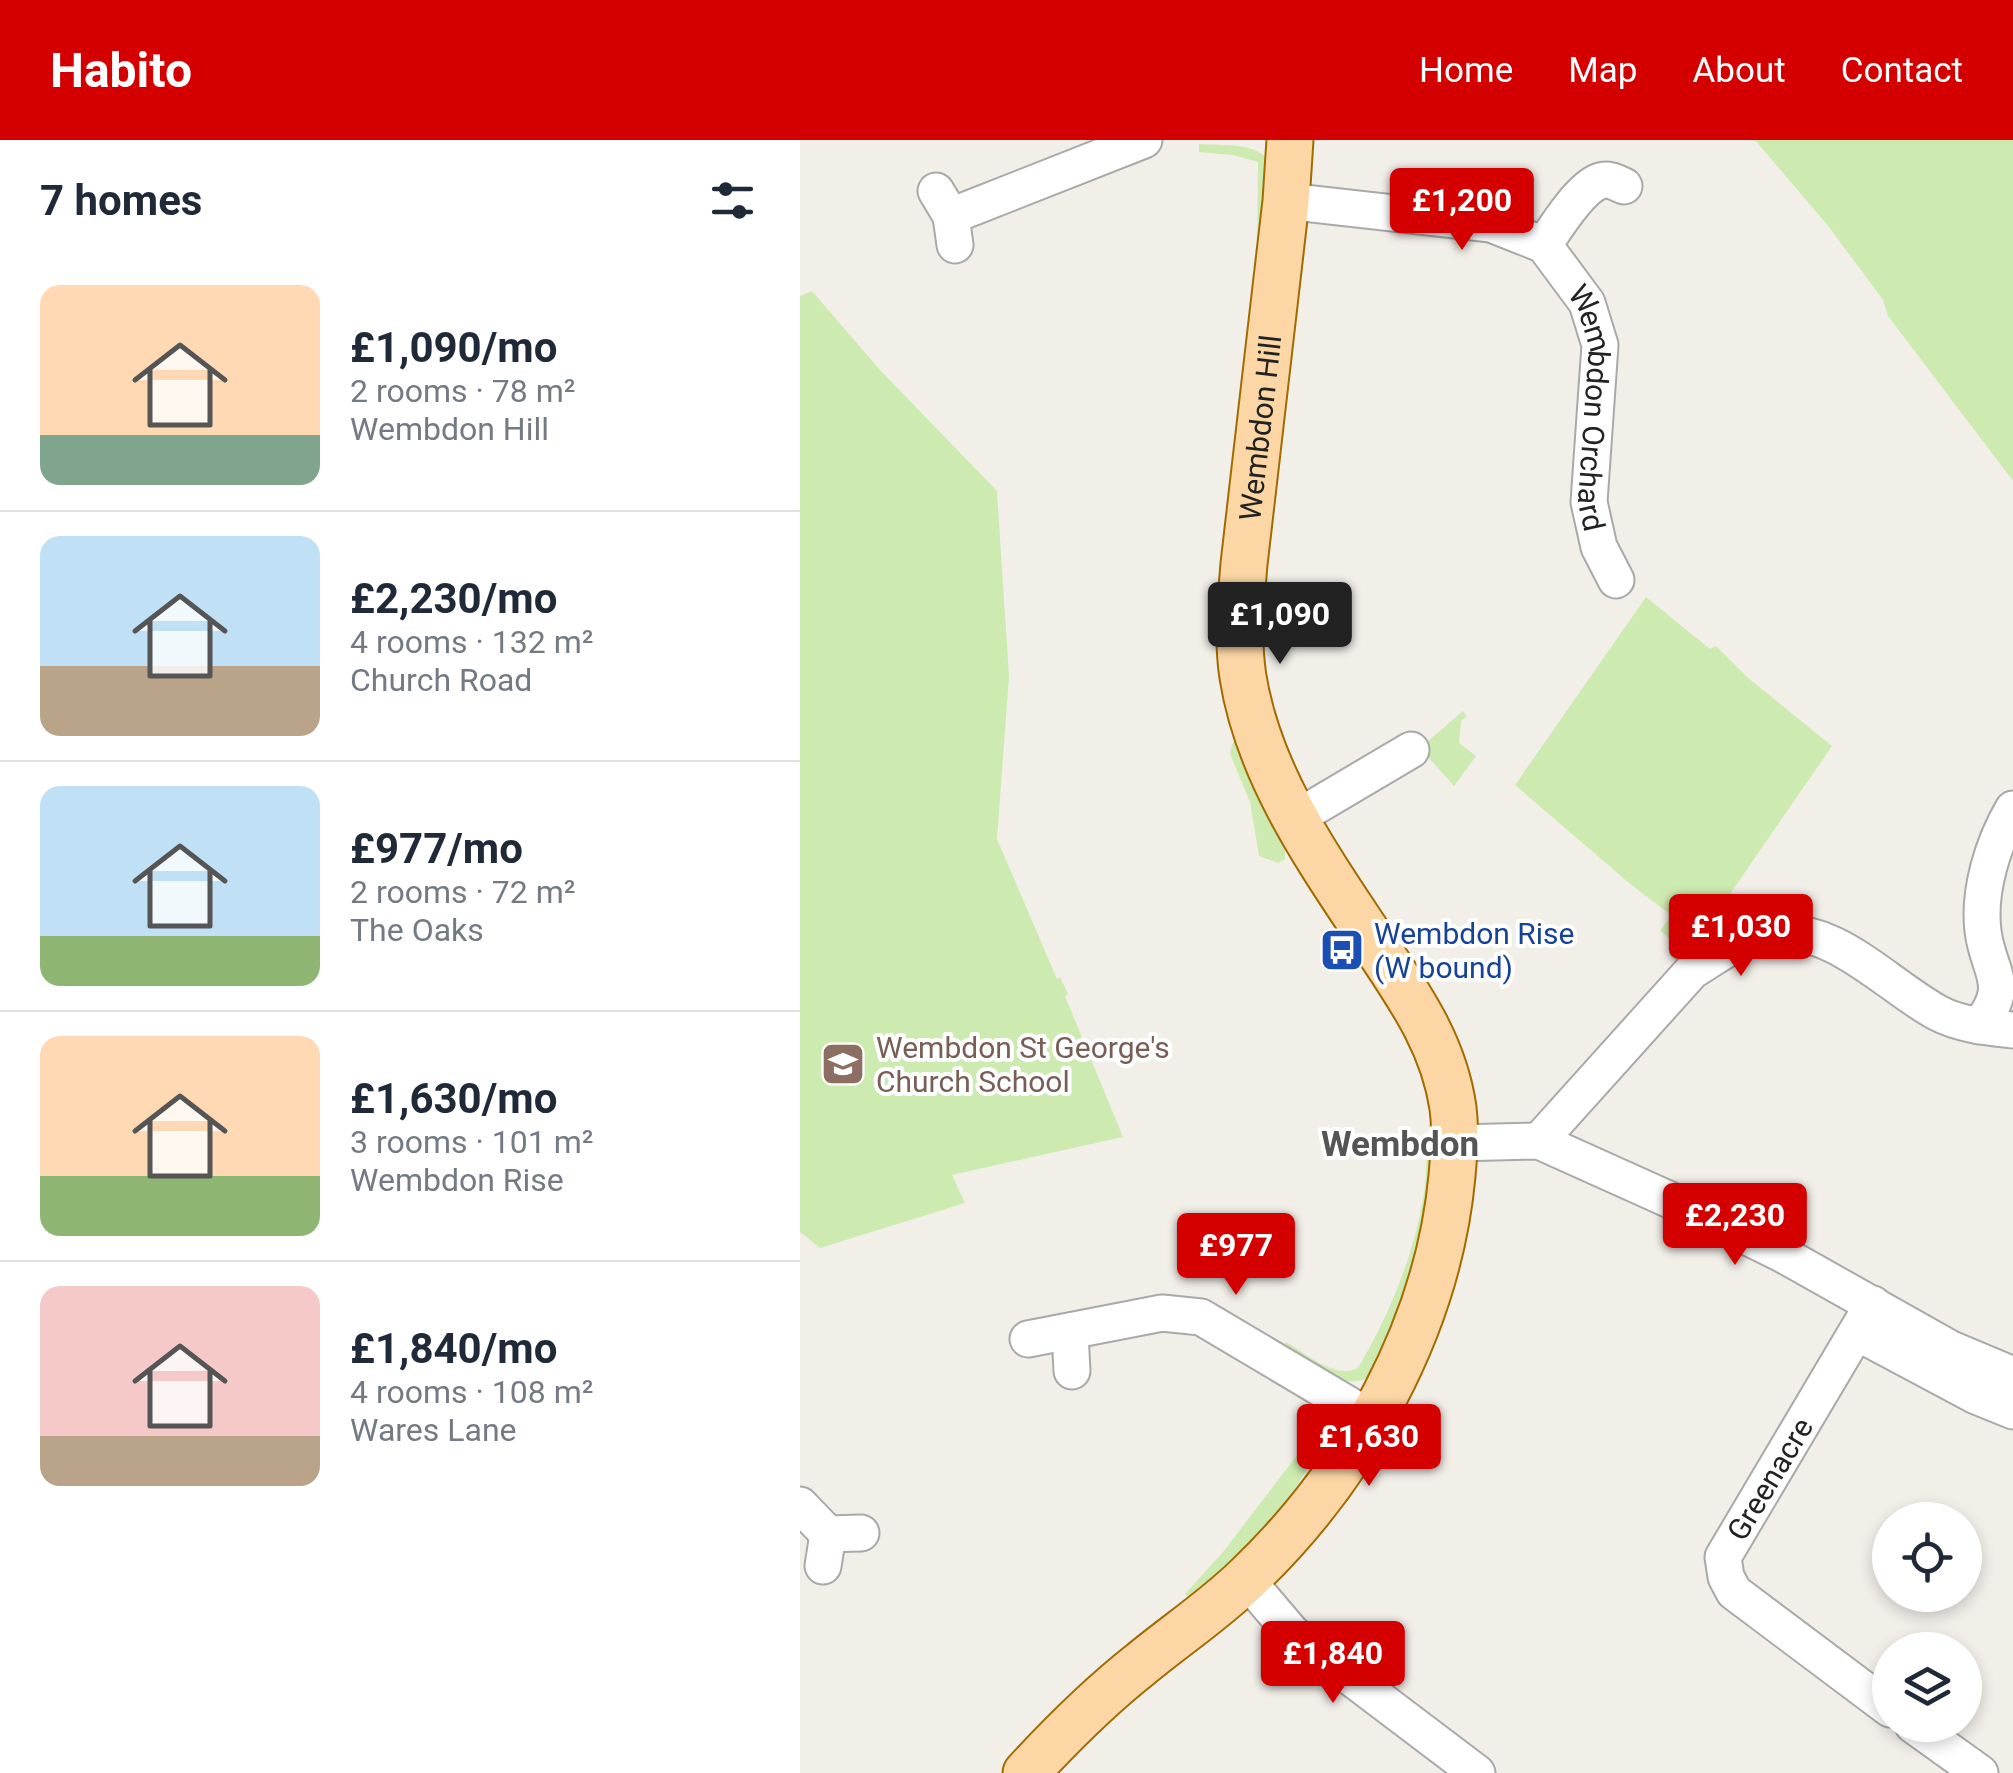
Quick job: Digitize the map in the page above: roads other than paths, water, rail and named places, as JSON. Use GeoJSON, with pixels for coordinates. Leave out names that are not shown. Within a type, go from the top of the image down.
{"type":"FeatureCollection","features":[{"type":"Feature","properties":{"kind":"main road","name":"Wembdon Hill"},"geometry":{"type":"LineString","coordinates":[[1026,1773],[1081,1715],[1246,1579],[1300,1521],[1371,1418],[1404,1356],[1429,1291],[1449,1209],[1455,1144],[1453,1109],[1437,1047],[1418,1008],[1330,878],[1274,776],[1253,721],[1243,675],[1240,624],[1290,140]]}},
{"type":"Feature","properties":{"kind":"street"},"geometry":{"type":"LineString","coordinates":[[948,217],[1144,140]]}},
{"type":"Feature","properties":{"kind":"street","name":"Wembdon Orchard"},"geometry":{"type":"LineString","coordinates":[[1544,245],[1564,214],[1601,180],[1613,180],[1624,186]]}},
{"type":"Feature","properties":{"kind":"street","name":"Wembdon Orchard"},"geometry":{"type":"LineString","coordinates":[[1286,201],[1491,224],[1544,245],[1587,303],[1600,345],[1589,502],[1598,547],[1616,580]]}},
{"type":"Feature","properties":{"kind":"street"},"geometry":{"type":"LineString","coordinates":[[1296,818],[1411,750]]}},
{"type":"Feature","properties":{"kind":"street"},"geometry":{"type":"LineString","coordinates":[[1996,1028],[1990,1014],[2000,986],[1983,930],[1983,912],[1996,842],[2013,809]]}},
{"type":"Feature","properties":{"kind":"street"},"geometry":{"type":"LineString","coordinates":[[1539,1141],[1692,970],[1766,933],[1795,932],[1824,940],[1940,1014],[1996,1028]]}},
{"type":"Feature","properties":{"kind":"street"},"geometry":{"type":"LineString","coordinates":[[1455,1144],[1539,1141],[1700,1213],[1866,1318],[1976,1396],[2013,1411]]}},
{"type":"Feature","properties":{"kind":"street"},"geometry":{"type":"LineString","coordinates":[[1028,1339],[1162,1314],[1201,1317],[1371,1418]]}},
{"type":"Feature","properties":{"kind":"street"},"geometry":{"type":"LineString","coordinates":[[1866,1318],[2013,1375]]}},
{"type":"Feature","properties":{"kind":"street","name":"Greenacre"},"geometry":{"type":"LineString","coordinates":[[1866,1318],[1723,1557],[1726,1577],[1734,1592],[1872,1696]]}},
{"type":"Feature","properties":{"kind":"street"},"geometry":{"type":"LineString","coordinates":[[1070,1333],[1072,1371]]}},
{"type":"Feature","properties":{"kind":"street"},"geometry":{"type":"LineString","coordinates":[[800,1505],[837,1545]]}},
{"type":"Feature","properties":{"kind":"street"},"geometry":{"type":"LineString","coordinates":[[1246,1579],[1292,1633],[1477,1773]]}},
{"type":"Feature","properties":{"kind":"street"},"geometry":{"type":"LineString","coordinates":[[1937,1742],[1980,1773]]}},
{"type":"Feature","properties":{"kind":"place","name":"Wembdon Rise (W bound)"},"geometry":{"type":"Point","coordinates":[1342,950]}},
{"type":"Feature","properties":{"kind":"place","name":"Wembdon St George's Church School"},"geometry":{"type":"Point","coordinates":[843,1064]}},
{"type":"Feature","properties":{"kind":"district","name":"Wembdon"},"geometry":{"type":"Point","coordinates":[1400,1144]}}]}
